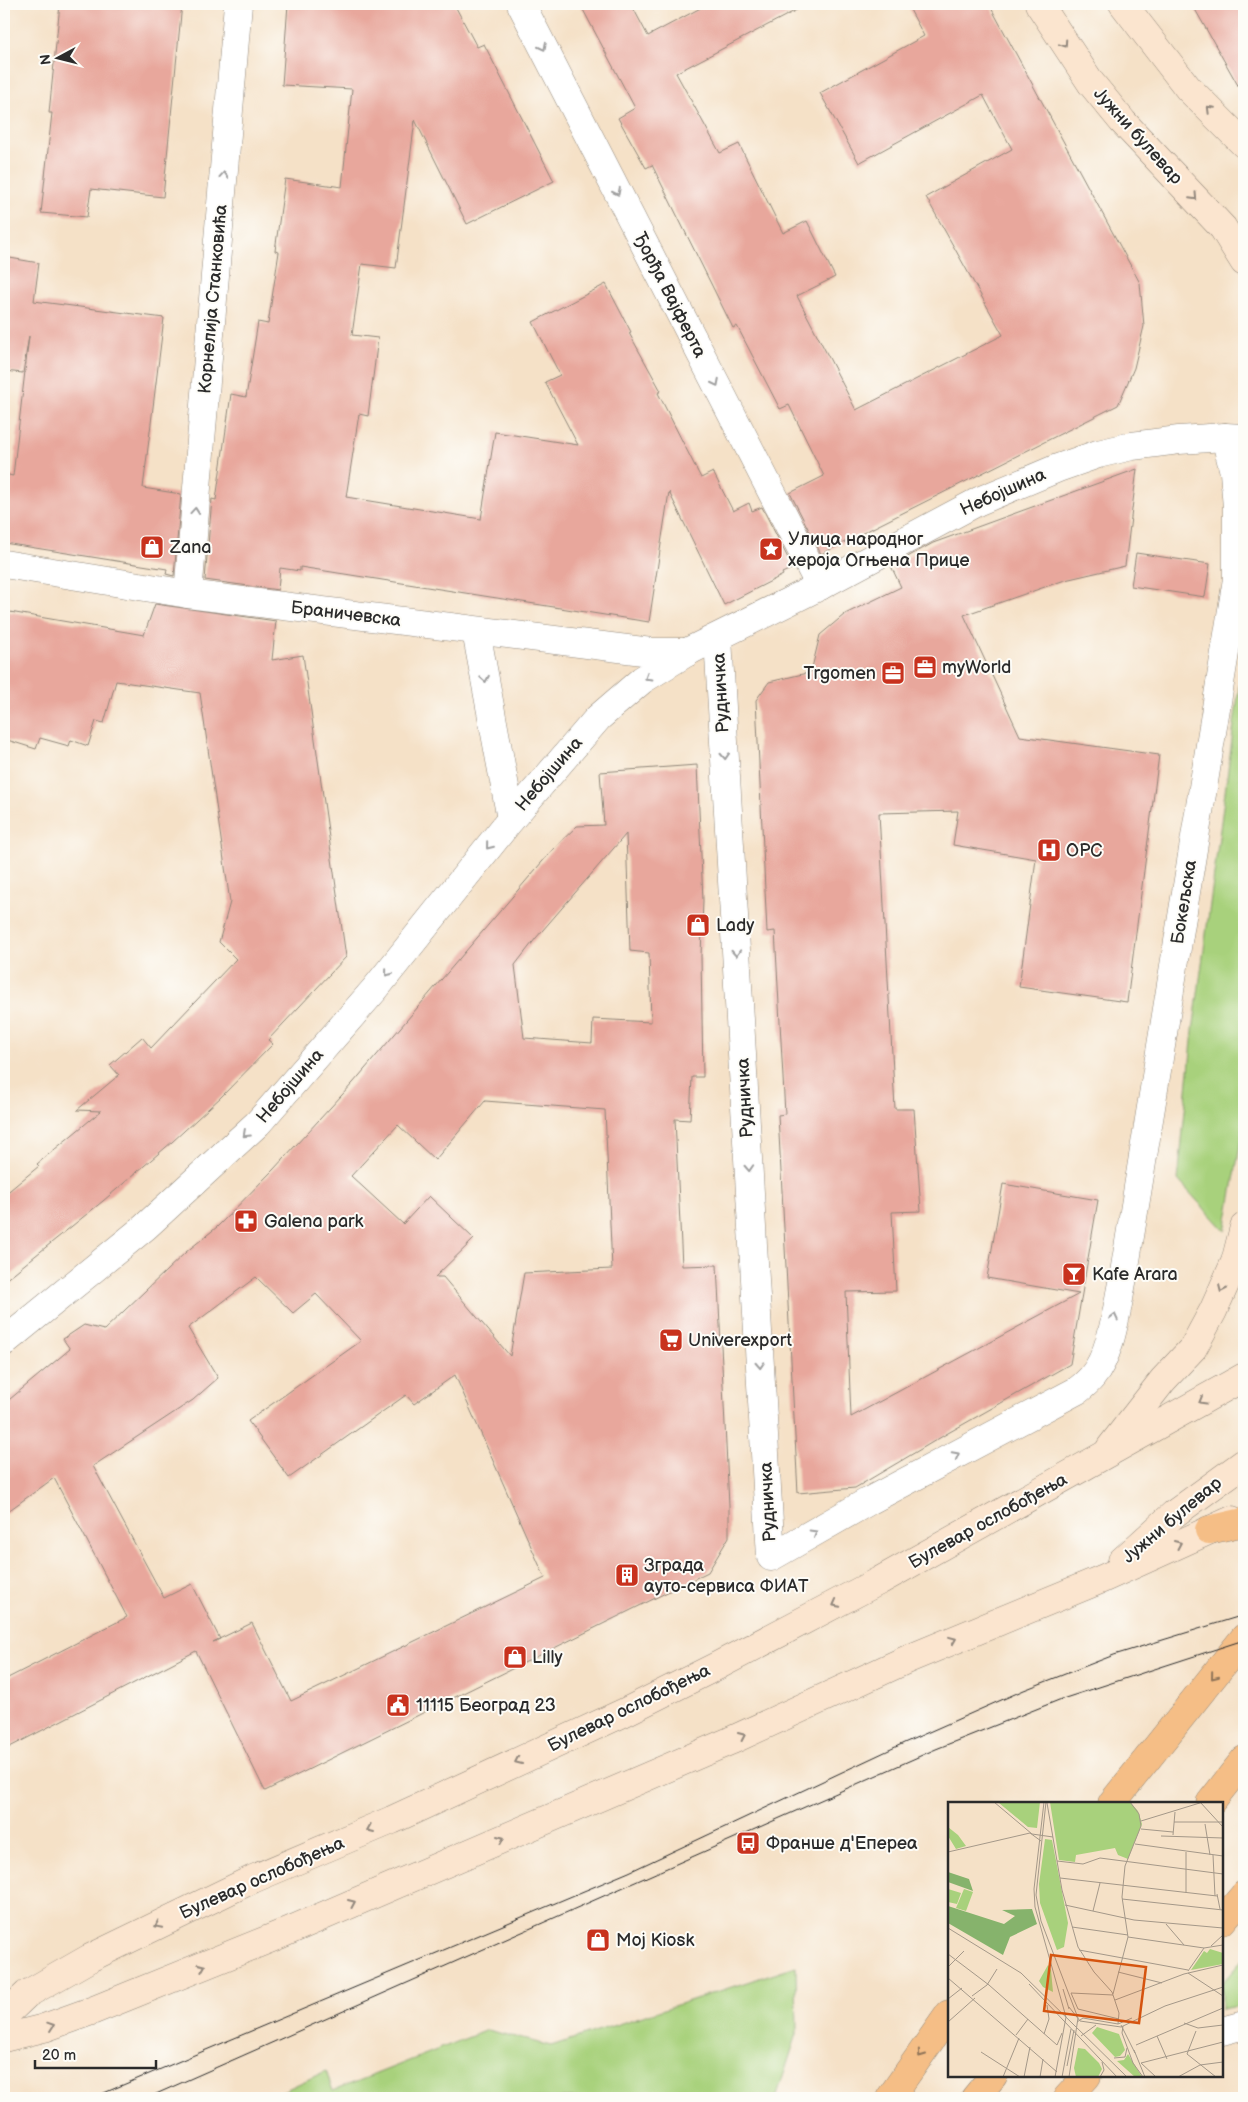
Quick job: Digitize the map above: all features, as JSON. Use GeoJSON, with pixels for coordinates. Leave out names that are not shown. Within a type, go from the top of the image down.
{"type":"FeatureCollection","features":[{"type":"Feature","properties":{"kind":"highway"},"geometry":{"type":"LineString","coordinates":[[1209,1530],[1244,1522]]}},
{"type":"Feature","properties":{"kind":"highway"},"geometry":{"type":"LineString","coordinates":[[1113,1802],[1244,1638]]}},
{"type":"Feature","properties":{"kind":"highway"},"geometry":{"type":"LineString","coordinates":[[1211,1802],[1244,1760]]}},
{"type":"Feature","properties":{"kind":"highway"},"geometry":{"type":"LineString","coordinates":[[1223,1920],[1244,1895]]}},
{"type":"Feature","properties":{"kind":"highway"},"geometry":{"type":"LineString","coordinates":[[890,2098],[948,2015]]}},
{"type":"Feature","properties":{"kind":"highway"},"geometry":{"type":"LineString","coordinates":[[975,2098],[991,2077]]}},
{"type":"Feature","properties":{"kind":"highway"},"geometry":{"type":"LineString","coordinates":[[1067,2098],[1086,2077]]}},
{"type":"Feature","properties":{"kind":"main road","name":"Јужни булевар"},"geometry":{"type":"LineString","coordinates":[[1039,4],[1090,83],[1123,122],[1223,228],[1244,262]]}},
{"type":"Feature","properties":{"kind":"main road"},"geometry":{"type":"LineString","coordinates":[[1123,4],[1188,88],[1244,144]]}},
{"type":"Feature","properties":{"kind":"main road"},"geometry":{"type":"LineString","coordinates":[[1223,228],[1244,247]]}},
{"type":"Feature","properties":{"kind":"main road"},"geometry":{"type":"LineString","coordinates":[[1103,1457],[1163,1380],[1193,1348],[1213,1311],[1235,1262],[1244,1227]]}},
{"type":"Feature","properties":{"kind":"main road","name":"Булевар ослобођења"},"geometry":{"type":"LineString","coordinates":[[4,2016],[27,1994],[90,1958],[253,1879],[392,1820],[623,1713],[879,1581],[1244,1377]]}},
{"type":"Feature","properties":{"kind":"main road","name":"Јужни булевар"},"geometry":{"type":"LineString","coordinates":[[1102,1579],[1174,1514],[1244,1462]]}},
{"type":"Feature","properties":{"kind":"main road"},"geometry":{"type":"LineString","coordinates":[[4,2038],[44,2028],[94,2010],[279,1935],[730,1741],[908,1659],[1102,1579],[1244,1514]]}},
{"type":"Feature","properties":{"kind":"street","name":"Корнелија Станковића"},"geometry":{"type":"LineString","coordinates":[[188,594],[238,4]]}},
{"type":"Feature","properties":{"kind":"street","name":"Ђорђа Вајферта"},"geometry":{"type":"LineString","coordinates":[[520,4],[820,586]]}},
{"type":"Feature","properties":{"kind":"street","name":"Небојшина"},"geometry":{"type":"LineString","coordinates":[[4,1342],[145,1227],[258,1123],[375,989],[511,819],[598,718],[642,680],[689,652],[820,586],[979,501],[1058,468],[1098,454],[1132,446],[1179,440],[1235,438]]}},
{"type":"Feature","properties":{"kind":"street","name":"Бокељска"},"geometry":{"type":"LineString","coordinates":[[1101,1364],[1108,1346],[1124,1273],[1236,579],[1238,547],[1234,472],[1235,438]]}},
{"type":"Feature","properties":{"kind":"street","name":"Браничевска"},"geometry":{"type":"LineString","coordinates":[[4,564],[188,594],[476,631],[651,652],[689,652]]}},
{"type":"Feature","properties":{"kind":"street"},"geometry":{"type":"LineString","coordinates":[[476,631],[511,819]]}},
{"type":"Feature","properties":{"kind":"street","name":"Рудничка"},"geometry":{"type":"LineString","coordinates":[[718,638],[771,1557],[869,1501],[1078,1390],[1092,1377],[1101,1364]]}},
{"type":"Feature","properties":{"kind":"street"},"geometry":{"type":"LineString","coordinates":[[1223,2031],[1244,2026]]}},
{"type":"Feature","properties":{"kind":"green space"},"geometry":{"type":"Polygon","coordinates":[[[1244,650],[1244,1123],[1225,1231],[1178,1180],[1193,1031],[1244,650]]]}},
{"type":"Feature","properties":{"kind":"green space"},"geometry":{"type":"Polygon","coordinates":[[[1244,1958],[1244,2005],[1223,2009],[1223,1982],[1244,1958]]]}},
{"type":"Feature","properties":{"kind":"green space"},"geometry":{"type":"Polygon","coordinates":[[[796,1966],[797,2034],[776,2098],[268,2098],[326,2071],[333,2091],[487,2030],[551,2046],[796,1966]]]}},
{"type":"Feature","properties":{"kind":"building"},"geometry":{"type":"Polygon","coordinates":[[[60,4],[182,4],[163,197],[91,189],[87,217],[41,213],[52,113],[49,113],[60,4]]]}},
{"type":"Feature","properties":{"kind":"building"},"geometry":{"type":"Polygon","coordinates":[[[288,4],[454,4],[477,47],[484,44],[554,181],[467,224],[415,120],[396,268],[362,264],[352,335],[378,338],[368,416],[359,414],[346,497],[481,519],[495,432],[578,445],[545,382],[560,375],[533,322],[606,284],[631,332],[629,333],[661,391],[658,393],[701,478],[713,472],[733,511],[749,503],[752,511],[762,507],[793,568],[724,605],[669,492],[649,622],[300,567],[300,571],[280,568],[278,590],[205,580],[212,499],[216,500],[231,394],[246,397],[258,322],[268,324],[279,252],[275,251],[285,179],[342,187],[352,89],[282,85],[288,4]]]}},
{"type":"Feature","properties":{"kind":"building"},"geometry":{"type":"Polygon","coordinates":[[[580,4],[631,4],[648,36],[708,4],[808,4],[676,73],[720,153],[739,144],[783,233],[807,221],[835,277],[797,296],[856,410],[1003,335],[926,197],[1012,149],[983,95],[859,163],[820,93],[924,36],[907,4],[989,4],[1140,283],[1144,326],[1134,368],[1118,405],[821,554],[790,493],[824,476],[789,405],[780,409],[737,326],[733,328],[652,165],[646,168],[618,118],[635,108],[580,4]]]}},
{"type":"Feature","properties":{"kind":"building"},"geometry":{"type":"Polygon","coordinates":[[[1192,4],[1244,4],[1244,96],[1192,4]]]}},
{"type":"Feature","properties":{"kind":"building"},"geometry":{"type":"Polygon","coordinates":[[[4,257],[39,263],[34,301],[164,318],[143,488],[181,494],[174,576],[166,574],[167,569],[4,543],[4,474],[13,476],[29,336],[23,373],[4,371],[4,257]]]}},
{"type":"Feature","properties":{"kind":"building"},"geometry":{"type":"Polygon","coordinates":[[[1137,469],[1125,566],[1065,580],[964,615],[1020,736],[1159,755],[1127,1002],[1019,987],[1036,859],[953,845],[958,811],[879,813],[895,1109],[914,1109],[921,1211],[892,1212],[896,1291],[846,1292],[851,1417],[1079,1294],[987,1278],[1003,1184],[1098,1200],[1070,1364],[855,1488],[798,1493],[778,1115],[785,1114],[775,931],[767,932],[756,700],[769,682],[811,672],[820,635],[845,614],[901,587],[891,566],[933,543],[1137,469]]]}},
{"type":"Feature","properties":{"kind":"building"},"geometry":{"type":"Polygon","coordinates":[[[1136,553],[1210,564],[1205,597],[1131,586],[1136,553]]]}},
{"type":"Feature","properties":{"kind":"building"},"geometry":{"type":"Polygon","coordinates":[[[155,604],[276,621],[272,660],[303,655],[346,957],[268,1040],[273,1044],[221,1097],[103,1201],[4,1281],[4,1195],[39,1166],[37,1164],[101,1111],[77,1110],[119,1075],[110,1065],[142,1037],[151,1048],[236,959],[219,942],[230,902],[200,693],[116,681],[104,723],[96,721],[88,746],[71,740],[69,746],[40,738],[36,749],[4,739],[4,611],[144,635],[155,604]]]}},
{"type":"Feature","properties":{"kind":"building"},"geometry":{"type":"Polygon","coordinates":[[[697,765],[703,900],[701,956],[703,1077],[692,1077],[690,1120],[675,1119],[682,1266],[717,1265],[729,1537],[708,1572],[265,1791],[196,1651],[4,1750],[4,1680],[127,1617],[54,1478],[4,1514],[4,1404],[70,1349],[63,1339],[84,1325],[104,1330],[186,1252],[217,1227],[273,1170],[353,1083],[554,848],[577,826],[604,825],[600,772],[697,765]],[[626,834],[515,965],[524,1038],[592,1043],[593,1019],[651,1022],[649,953],[630,951],[626,834]],[[485,1101],[435,1160],[398,1125],[351,1176],[403,1224],[429,1196],[474,1239],[435,1277],[443,1277],[510,1356],[524,1273],[612,1269],[605,1110],[485,1101]],[[256,1277],[188,1328],[218,1378],[193,1400],[93,1466],[164,1598],[192,1584],[220,1639],[252,1623],[291,1701],[545,1578],[455,1375],[414,1404],[406,1395],[289,1478],[248,1421],[361,1341],[316,1294],[293,1313],[256,1277]]]}},
{"type":"Feature","properties":{"kind":"tram line"},"geometry":{"type":"LineString","coordinates":[[92,2098],[629,1872],[904,1743],[1024,1690],[1114,1655],[1244,1615]]}},
{"type":"Feature","properties":{"kind":"tram line"},"geometry":{"type":"LineString","coordinates":[[147,2098],[936,1749],[1059,1700],[1244,1640]]}},
{"type":"Feature","properties":{"kind":"place","name":"Zana"},"geometry":{"type":"Point","coordinates":[152,547]}},
{"type":"Feature","properties":{"kind":"place","name":"Улица народног хероја Огњена Прице"},"geometry":{"type":"Point","coordinates":[771,549]}},
{"type":"Feature","properties":{"kind":"place","name":"myWorld"},"geometry":{"type":"Point","coordinates":[925,667]}},
{"type":"Feature","properties":{"kind":"place","name":"Trgomen"},"geometry":{"type":"Point","coordinates":[893,673]}},
{"type":"Feature","properties":{"kind":"place","name":"ОРС"},"geometry":{"type":"Point","coordinates":[1049,850]}},
{"type":"Feature","properties":{"kind":"place","name":"Lady"},"geometry":{"type":"Point","coordinates":[698,925]}},
{"type":"Feature","properties":{"kind":"place","name":"Galena park"},"geometry":{"type":"Point","coordinates":[246,1221]}},
{"type":"Feature","properties":{"kind":"place","name":"Kafe Arara"},"geometry":{"type":"Point","coordinates":[1074,1274]}},
{"type":"Feature","properties":{"kind":"place","name":"Univerexport"},"geometry":{"type":"Point","coordinates":[671,1340]}},
{"type":"Feature","properties":{"kind":"place","name":"Зграда ауто-сервиса ФИАТ"},"geometry":{"type":"Point","coordinates":[627,1575]}},
{"type":"Feature","properties":{"kind":"place","name":"Lilly"},"geometry":{"type":"Point","coordinates":[515,1657]}},
{"type":"Feature","properties":{"kind":"place","name":"11115 Београд 23"},"geometry":{"type":"Point","coordinates":[398,1705]}},
{"type":"Feature","properties":{"kind":"place","name":"Франше д'Епереа"},"geometry":{"type":"Point","coordinates":[748,1843]}},
{"type":"Feature","properties":{"kind":"place","name":"Moj Kiosk"},"geometry":{"type":"Point","coordinates":[598,1940]}}]}
